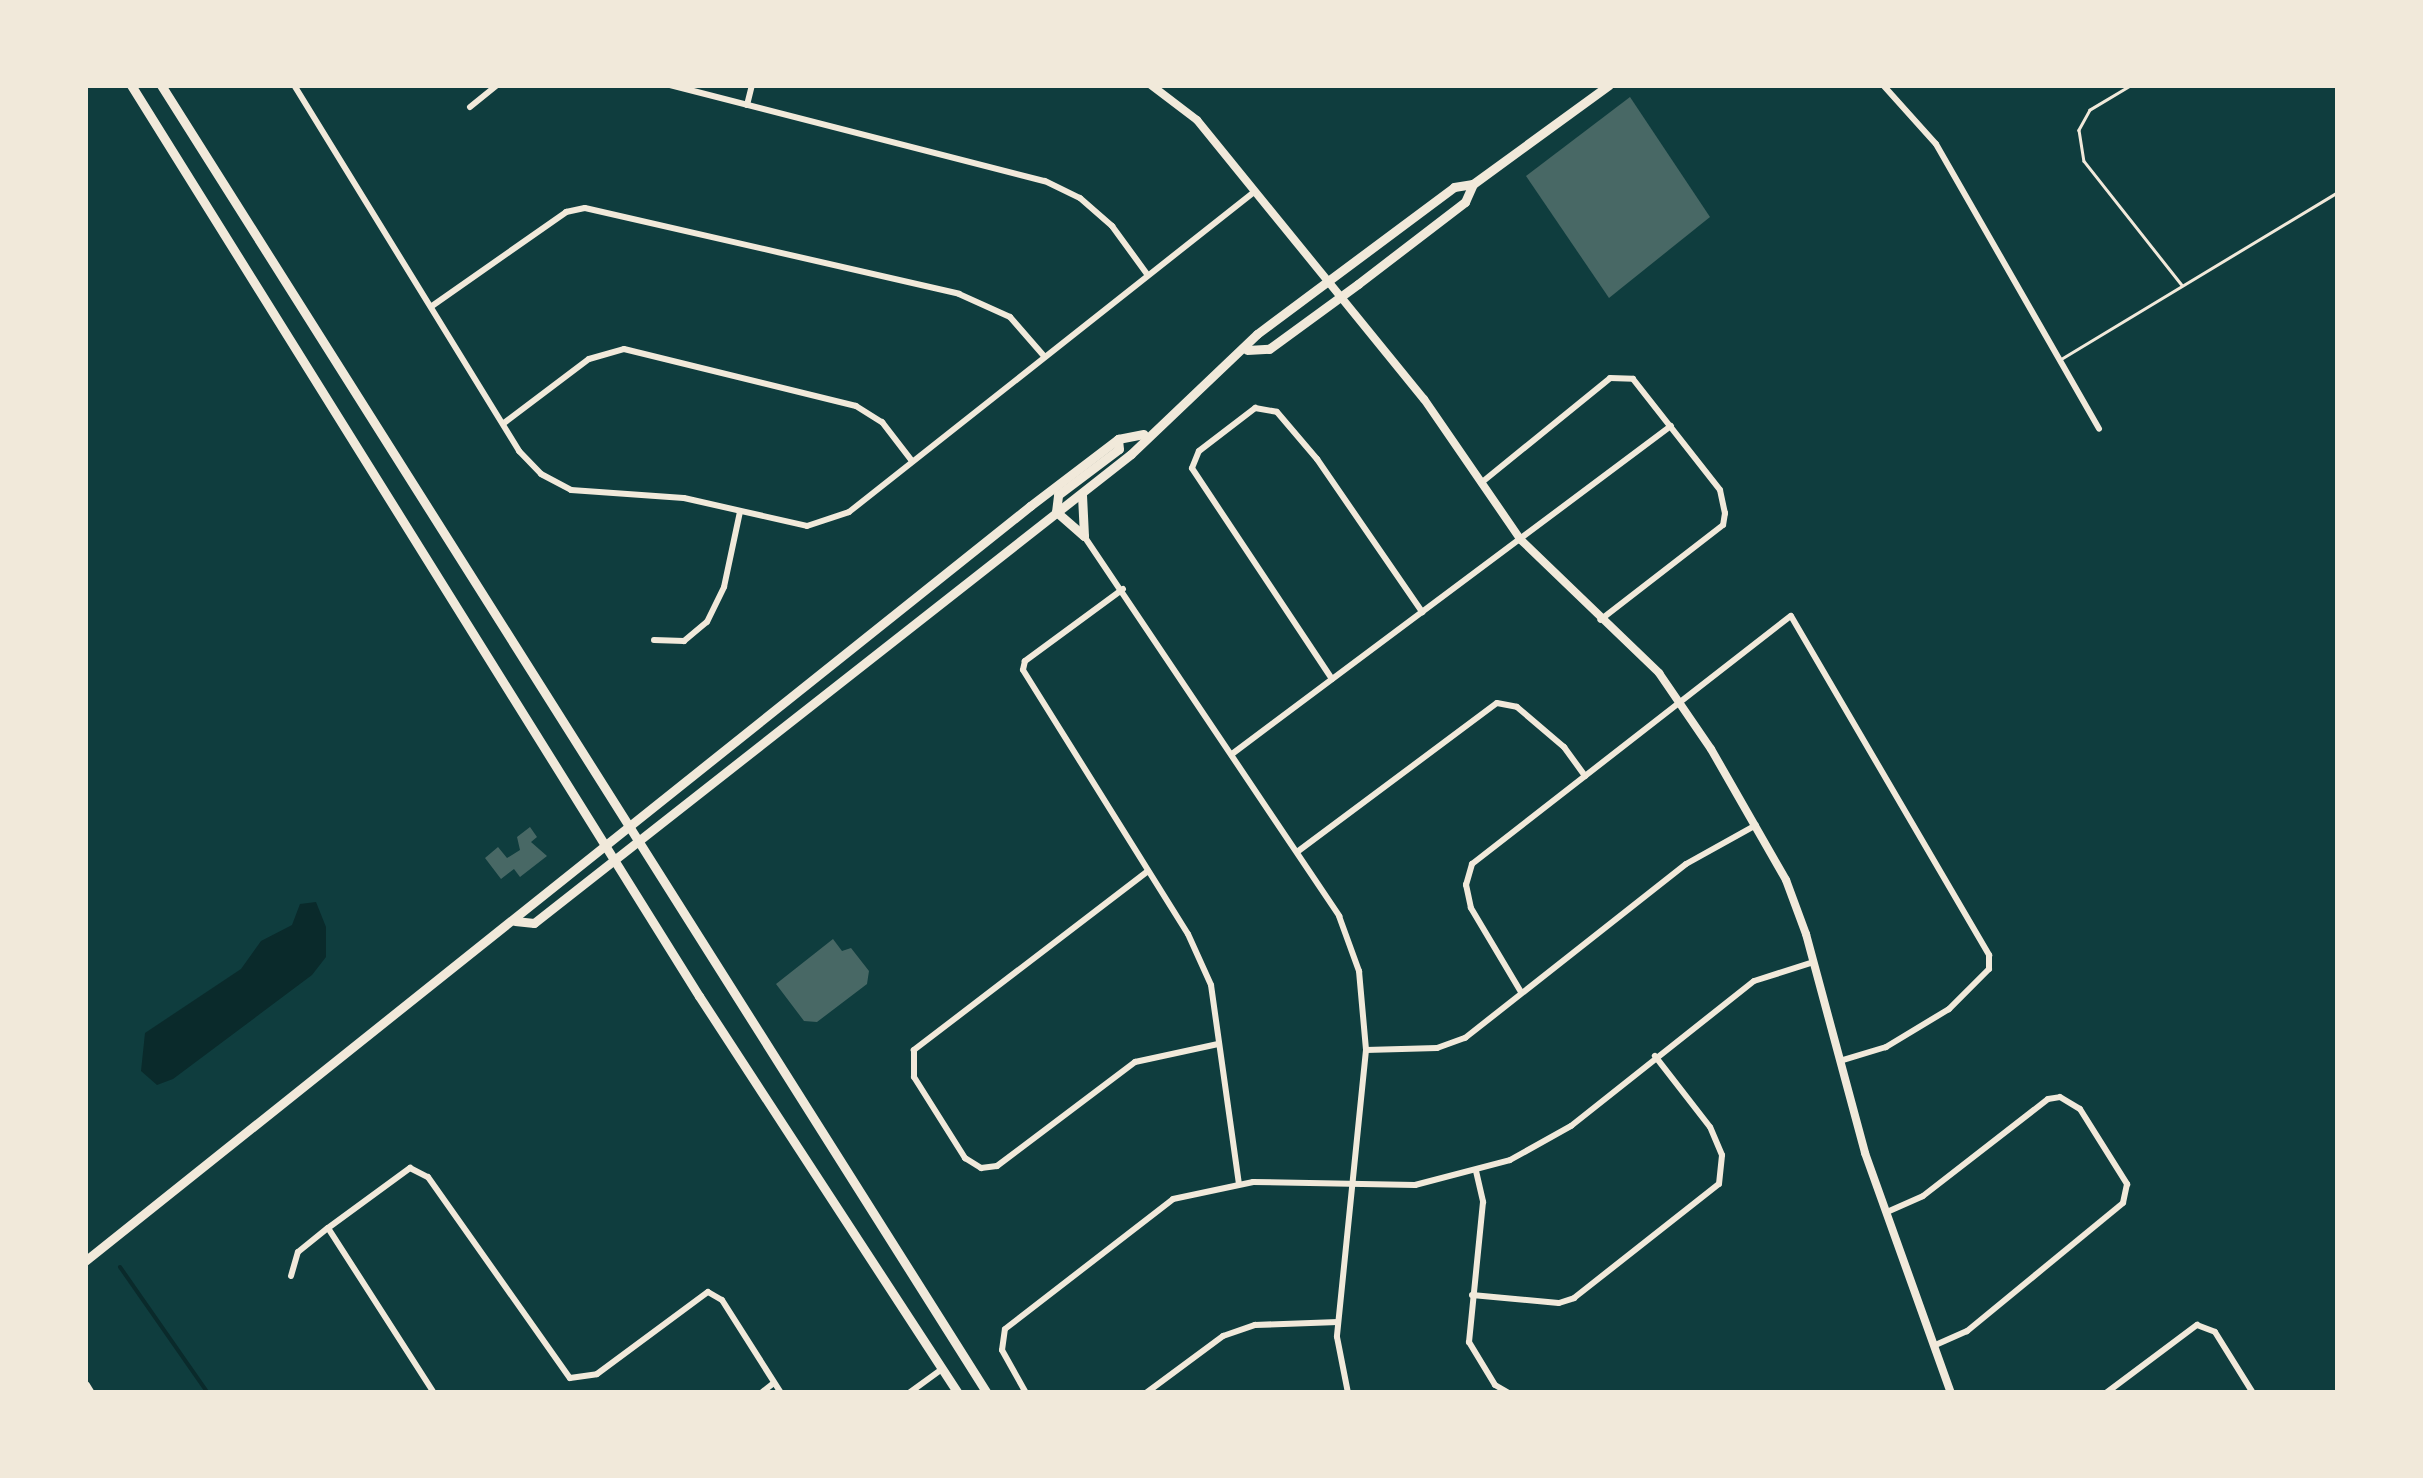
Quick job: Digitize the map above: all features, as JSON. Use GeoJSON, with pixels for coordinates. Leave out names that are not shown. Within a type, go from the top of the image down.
{"type":"FeatureCollection","features":[{"type":"Feature","properties":{"kind":"main road"},"geometry":{"type":"LineString","coordinates":[[131,85],[613,861],[958,1393]]}},
{"type":"Feature","properties":{"kind":"main road"},"geometry":{"type":"LineString","coordinates":[[161,85],[986,1393]]}},
{"type":"Feature","properties":{"kind":"main road"},"geometry":{"type":"LineString","coordinates":[[1084,536],[1080,497],[1144,434],[1248,350],[1257,334],[1454,188],[1474,184],[1609,85]]}},
{"type":"Feature","properties":{"kind":"main road"},"geometry":{"type":"LineString","coordinates":[[1248,350],[1269,350],[1466,202],[1474,184]]}},
{"type":"Feature","properties":{"kind":"main road"},"geometry":{"type":"LineString","coordinates":[[87,1257],[515,921],[521,908],[602,843],[1118,438],[1144,434]]}},
{"type":"Feature","properties":{"kind":"main road"},"geometry":{"type":"LineString","coordinates":[[1056,512],[1058,495],[1118,448],[1118,438]]}},
{"type":"Feature","properties":{"kind":"main road"},"geometry":{"type":"LineString","coordinates":[[515,921],[534,922],[1109,471]]}},
{"type":"Feature","properties":{"kind":"main road"},"geometry":{"type":"LineString","coordinates":[[1056,512],[1084,536]]}},
{"type":"Feature","properties":{"kind":"main road"},"geometry":{"type":"LineString","coordinates":[[873,631],[885,646]]}},
{"type":"Feature","properties":{"kind":"main road"},"geometry":{"type":"LineString","coordinates":[[85,1385],[90,1393]]}},
{"type":"Feature","properties":{"kind":"street"},"geometry":{"type":"LineString","coordinates":[[294,85],[504,423],[541,474],[570,490],[650,493],[808,526],[830,520],[912,460],[1254,192]]}},
{"type":"Feature","properties":{"kind":"street"},"geometry":{"type":"LineString","coordinates":[[470,107],[497,85]]}},
{"type":"Feature","properties":{"kind":"street"},"geometry":{"type":"LineString","coordinates":[[670,85],[1045,181],[1080,198],[1112,226],[1147,274]]}},
{"type":"Feature","properties":{"kind":"street"},"geometry":{"type":"LineString","coordinates":[[747,105],[752,85]]}},
{"type":"Feature","properties":{"kind":"street"},"geometry":{"type":"LineString","coordinates":[[1151,85],[1198,120],[1424,399],[1521,540],[1650,664],[1756,826],[1786,880],[1887,1212],[1952,1393]]}},
{"type":"Feature","properties":{"kind":"street"},"geometry":{"type":"LineString","coordinates":[[1883,85],[1936,144],[2099,430]]}},
{"type":"Feature","properties":{"kind":"street"},"geometry":{"type":"LineString","coordinates":[[432,306],[566,212],[585,208],[958,294],[1010,317],[1044,356]]}},
{"type":"Feature","properties":{"kind":"street"},"geometry":{"type":"LineString","coordinates":[[504,423],[590,359],[624,349],[856,406],[882,422],[912,460]]}},
{"type":"Feature","properties":{"kind":"street"},"geometry":{"type":"LineString","coordinates":[[1480,484],[1610,378],[1633,379],[1720,490],[1723,526],[1600,620]]}},
{"type":"Feature","properties":{"kind":"street"},"geometry":{"type":"LineString","coordinates":[[1332,679],[1196,478],[1194,455],[1227,429],[1261,406],[1277,412],[1422,612]]}},
{"type":"Feature","properties":{"kind":"street"},"geometry":{"type":"LineString","coordinates":[[1232,754],[1671,426]]}},
{"type":"Feature","properties":{"kind":"street"},"geometry":{"type":"LineString","coordinates":[[654,640],[684,641],[707,622],[724,587],[740,512]]}},
{"type":"Feature","properties":{"kind":"street"},"geometry":{"type":"LineString","coordinates":[[1084,536],[1124,588],[1339,916],[1359,971],[1366,1050],[1338,1322],[1348,1393]]}},
{"type":"Feature","properties":{"kind":"street"},"geometry":{"type":"LineString","coordinates":[[1124,588],[1026,660],[1023,670],[1148,870],[1211,985],[1239,1184]]}},
{"type":"Feature","properties":{"kind":"street"},"geometry":{"type":"LineString","coordinates":[[1521,992],[1472,908],[1466,877],[1472,864],[1790,616],[1984,940],[1989,968],[1949,1009],[1886,1047],[1840,1061]]}},
{"type":"Feature","properties":{"kind":"street"},"geometry":{"type":"LineString","coordinates":[[1297,852],[1497,702],[1528,717],[1585,776]]}},
{"type":"Feature","properties":{"kind":"street"},"geometry":{"type":"LineString","coordinates":[[1366,1050],[1437,1048],[1465,1038],[1686,864],[1756,826]]}},
{"type":"Feature","properties":{"kind":"street"},"geometry":{"type":"LineString","coordinates":[[1148,870],[914,1050],[914,1076],[965,1158],[981,1168],[996,1166],[1135,1062],[1218,1044]]}},
{"type":"Feature","properties":{"kind":"street"},"geometry":{"type":"LineString","coordinates":[[1026,1393],[1002,1350],[1014,1318],[1173,1199],[1239,1184],[1415,1185],[1476,1171],[1571,1126],[1754,981],[1814,962]]}},
{"type":"Feature","properties":{"kind":"street"},"geometry":{"type":"LineString","coordinates":[[1472,1294],[1559,1303],[1574,1298],[1719,1184],[1722,1154],[1710,1126],[1655,1056]]}},
{"type":"Feature","properties":{"kind":"street"},"geometry":{"type":"LineString","coordinates":[[1887,1212],[1923,1196],[2048,1099],[2060,1097],[2080,1109],[2127,1184],[2123,1203],[1967,1331],[1936,1345]]}},
{"type":"Feature","properties":{"kind":"street"},"geometry":{"type":"LineString","coordinates":[[291,1276],[298,1252],[402,1170],[417,1169],[570,1378],[596,1374],[708,1292],[722,1300],[781,1393]]}},
{"type":"Feature","properties":{"kind":"street"},"geometry":{"type":"LineString","coordinates":[[1476,1171],[1483,1202],[1468,1342],[1495,1385],[1509,1393]]}},
{"type":"Feature","properties":{"kind":"street"},"geometry":{"type":"LineString","coordinates":[[328,1228],[434,1393]]}},
{"type":"Feature","properties":{"kind":"street"},"geometry":{"type":"LineString","coordinates":[[1146,1393],[1223,1336],[1254,1325],[1338,1322]]}},
{"type":"Feature","properties":{"kind":"street"},"geometry":{"type":"LineString","coordinates":[[2106,1393],[2190,1327],[2203,1326],[2215,1332],[2253,1393]]}},
{"type":"Feature","properties":{"kind":"street"},"geometry":{"type":"LineString","coordinates":[[909,1393],[942,1368]]}},
{"type":"Feature","properties":{"kind":"street"},"geometry":{"type":"LineString","coordinates":[[761,1393],[774,1382]]}},
{"type":"Feature","properties":{"kind":"lane"},"geometry":{"type":"LineString","coordinates":[[2132,85],[2090,110],[2079,130],[2084,161],[2182,285]]}},
{"type":"Feature","properties":{"kind":"lane"},"geometry":{"type":"LineString","coordinates":[[2060,361],[2338,192]]}},
{"type":"Feature","properties":{"kind":"water"},"geometry":{"type":"Polygon","coordinates":[[[316,902],[326,927],[326,957],[312,975],[173,1079],[157,1085],[141,1071],[145,1033],[241,969],[261,941],[292,925],[300,904],[316,902]]]}},
{"type":"Feature","properties":{"kind":"building"},"geometry":{"type":"Polygon","coordinates":[[[1630,97],[1710,217],[1609,298],[1526,176],[1630,97]]]}},
{"type":"Feature","properties":{"kind":"building"},"geometry":{"type":"Polygon","coordinates":[[[530,827],[537,837],[531,842],[547,856],[520,877],[514,869],[501,879],[485,858],[498,847],[507,858],[520,850],[517,837],[530,827]]]}},
{"type":"Feature","properties":{"kind":"building"},"geometry":{"type":"Polygon","coordinates":[[[833,939],[842,951],[851,948],[869,971],[867,984],[817,1022],[804,1021],[776,984],[833,939]]]}},
{"type":"Feature","properties":{"kind":"waterway"},"geometry":{"type":"LineString","coordinates":[[120,1267],[208,1393]]}}]}
